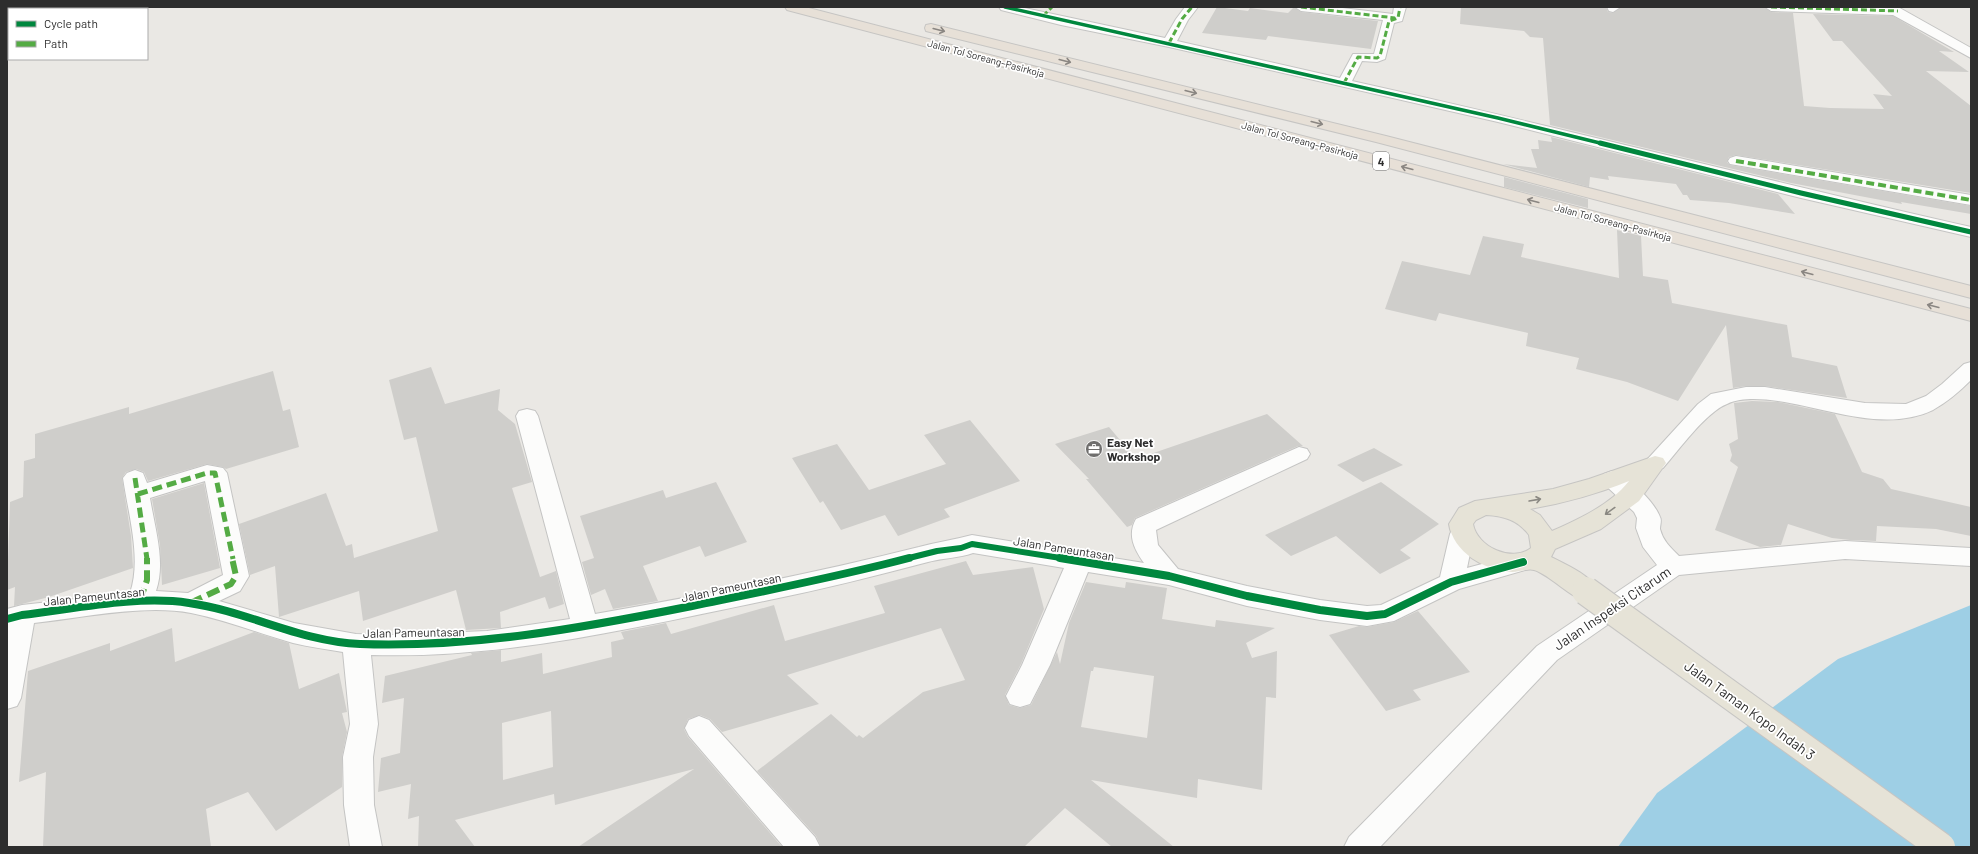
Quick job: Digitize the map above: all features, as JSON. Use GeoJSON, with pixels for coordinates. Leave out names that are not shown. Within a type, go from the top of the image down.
{"type":"FeatureCollection","features":[{"type":"Feature","properties":{"kind":"highway","name":"Jalan Tol Soreang–Pasirkoja"},"geometry":{"type":"LineString","coordinates":[[791,7],[1971,316]]}},
{"type":"Feature","properties":{"kind":"highway","name":"Jalan Tol Soreang–Pasirkoja"},"geometry":{"type":"LineString","coordinates":[[847,7],[1381,139],[1971,292]]}},
{"type":"Feature","properties":{"kind":"main road"},"geometry":{"type":"LineString","coordinates":[[1655,463],[1631,495],[1592,523],[1536,554],[1508,562],[1493,559],[1480,552],[1469,543],[1462,534],[1460,524],[1464,516],[1472,510],[1483,507],[1496,507],[1553,497],[1612,479],[1655,463]]}},
{"type":"Feature","properties":{"kind":"main road"},"geometry":{"type":"LineString","coordinates":[[1496,507],[1524,516],[1535,525],[1542,534],[1536,554]]}},
{"type":"Feature","properties":{"kind":"main road","name":"Jalan Taman Kopo Indah 3"},"geometry":{"type":"LineString","coordinates":[[1536,554],[1941,847]]}},
{"type":"Feature","properties":{"kind":"street"},"geometry":{"type":"LineString","coordinates":[[1005,7],[1061,21],[1169,43],[1498,118],[1793,191],[1971,232]]}},
{"type":"Feature","properties":{"kind":"street"},"geometry":{"type":"LineString","coordinates":[[1169,43],[1182,19],[1192,7]]}},
{"type":"Feature","properties":{"kind":"street"},"geometry":{"type":"LineString","coordinates":[[1301,7],[1399,13]]}},
{"type":"Feature","properties":{"kind":"street"},"geometry":{"type":"LineString","coordinates":[[1771,7],[1894,9],[1971,54]]}},
{"type":"Feature","properties":{"kind":"street"},"geometry":{"type":"LineString","coordinates":[[1344,83],[1358,57],[1376,58],[1380,56],[1388,21],[1399,13]]}},
{"type":"Feature","properties":{"kind":"street"},"geometry":{"type":"LineString","coordinates":[[1945,39],[1971,41]]}},
{"type":"Feature","properties":{"kind":"street"},"geometry":{"type":"LineString","coordinates":[[1736,161],[1971,200]]}},
{"type":"Feature","properties":{"kind":"street"},"geometry":{"type":"LineString","coordinates":[[1655,463],[1695,420],[1718,399],[1740,394],[1766,392],[1881,412],[1906,411],[1926,404],[1954,386],[1971,368]]}},
{"type":"Feature","properties":{"kind":"street"},"geometry":{"type":"LineString","coordinates":[[527,416],[531,424],[585,625]]}},
{"type":"Feature","properties":{"kind":"street"},"geometry":{"type":"LineString","coordinates":[[1169,576],[1142,542],[1142,531],[1145,525],[1299,454]]}},
{"type":"Feature","properties":{"kind":"street"},"geometry":{"type":"LineString","coordinates":[[140,601],[147,580],[148,563],[136,486],[207,472],[215,473],[236,576],[231,584],[190,603]]}},
{"type":"Feature","properties":{"kind":"street"},"geometry":{"type":"LineString","coordinates":[[1612,479],[1643,507],[1649,518],[1648,528],[1655,547],[1673,566]]}},
{"type":"Feature","properties":{"kind":"street"},"geometry":{"type":"LineString","coordinates":[[1450,582],[1462,534]]}},
{"type":"Feature","properties":{"kind":"street","name":"Jalan Pameuntasan"},"geometry":{"type":"LineString","coordinates":[[15,617],[140,601],[190,603],[245,617],[294,633],[356,644],[390,645],[487,641],[544,634],[585,625],[668,612],[840,576],[937,551],[961,548],[972,544],[1169,576],[1247,596],[1320,610],[1367,616],[1385,614],[1450,582],[1536,554]]}},
{"type":"Feature","properties":{"kind":"street","name":"Jalan Inspeksi Citarum"},"geometry":{"type":"LineString","coordinates":[[1360,847],[1422,781],[1509,694],[1546,653],[1673,566],[1845,550],[1971,557]]}},
{"type":"Feature","properties":{"kind":"street"},"geometry":{"type":"LineString","coordinates":[[1020,696],[1036,665],[1080,561]]}},
{"type":"Feature","properties":{"kind":"street"},"geometry":{"type":"LineString","coordinates":[[7,698],[15,617]]}},
{"type":"Feature","properties":{"kind":"street"},"geometry":{"type":"LineString","coordinates":[[356,644],[364,724],[358,757],[359,805],[366,847]]}},
{"type":"Feature","properties":{"kind":"street"},"geometry":{"type":"LineString","coordinates":[[699,728],[804,847]]}},
{"type":"Feature","properties":{"kind":"water"},"geometry":{"type":"Polygon","coordinates":[[[1971,605],[1971,847],[1618,847],[1657,793],[1838,659],[1971,605]]]}},
{"type":"Feature","properties":{"kind":"building"},"geometry":{"type":"Polygon","coordinates":[[[1217,7],[1248,11],[1250,8],[1288,13],[1294,7],[1301,12],[1378,21],[1371,49],[1268,36],[1266,40],[1202,33],[1217,7]]]}},
{"type":"Feature","properties":{"kind":"building"},"geometry":{"type":"Polygon","coordinates":[[[1461,7],[1606,7],[1608,12],[1613,13],[1620,7],[1764,7],[1771,12],[1793,13],[1804,106],[1830,108],[1884,109],[1873,94],[1892,96],[1842,41],[1833,41],[1813,14],[1893,16],[1954,52],[1939,51],[1969,72],[1926,71],[1971,106],[1971,193],[1736,155],[1729,157],[1727,162],[1730,165],[1971,206],[1971,214],[1901,202],[1902,204],[1791,183],[1550,125],[1543,38],[1530,37],[1524,31],[1460,24],[1461,7]]]}},
{"type":"Feature","properties":{"kind":"building"},"geometry":{"type":"Polygon","coordinates":[[[1551,137],[1778,194],[1795,214],[1729,203],[1690,200],[1687,195],[1683,195],[1676,184],[1608,176],[1609,180],[1590,177],[1589,187],[1503,164],[1537,168],[1531,149],[1539,149],[1538,140],[1552,142],[1551,137]]]}},
{"type":"Feature","properties":{"kind":"building"},"geometry":{"type":"Polygon","coordinates":[[[1504,177],[1588,199],[1588,208],[1504,187],[1504,177]]]}},
{"type":"Feature","properties":{"kind":"building"},"geometry":{"type":"Polygon","coordinates":[[[1617,230],[1641,236],[1643,276],[1668,280],[1672,303],[1787,325],[1792,357],[1837,366],[1847,398],[1765,386],[1733,388],[1726,325],[1678,401],[1627,382],[1576,369],[1579,358],[1526,346],[1528,333],[1439,313],[1436,321],[1385,309],[1402,261],[1470,275],[1483,236],[1524,244],[1521,257],[1619,278],[1617,230]]]}},
{"type":"Feature","properties":{"kind":"building"},"geometry":{"type":"Polygon","coordinates":[[[431,367],[445,404],[500,389],[498,410],[515,424],[532,482],[512,488],[540,577],[556,571],[564,604],[549,609],[545,597],[500,612],[501,628],[466,630],[456,590],[363,621],[359,591],[279,617],[275,566],[250,575],[239,524],[326,493],[346,546],[352,544],[354,558],[438,531],[416,437],[404,440],[389,380],[431,367]]]}},
{"type":"Feature","properties":{"kind":"building"},"geometry":{"type":"Polygon","coordinates":[[[273,371],[283,411],[290,409],[299,447],[226,469],[207,464],[148,481],[144,472],[136,469],[126,472],[122,478],[131,536],[133,568],[49,597],[14,606],[15,587],[7,590],[10,502],[23,497],[24,461],[35,458],[35,434],[129,407],[129,414],[273,371]]]}},
{"type":"Feature","properties":{"kind":"building"},"geometry":{"type":"Polygon","coordinates":[[[1752,401],[1778,402],[1835,414],[1862,472],[1883,479],[1891,489],[1971,507],[1971,536],[1936,529],[1877,526],[1876,541],[1850,540],[1832,538],[1788,524],[1781,545],[1760,547],[1715,530],[1738,467],[1730,461],[1732,455],[1729,444],[1738,439],[1734,403],[1752,401]]]}},
{"type":"Feature","properties":{"kind":"building"},"geometry":{"type":"Polygon","coordinates":[[[1267,414],[1303,446],[1298,446],[1135,518],[1132,525],[1127,527],[1086,479],[1089,479],[1055,444],[1109,427],[1136,459],[1267,414]]]}},
{"type":"Feature","properties":{"kind":"building"},"geometry":{"type":"Polygon","coordinates":[[[970,420],[1020,481],[944,509],[950,517],[898,536],[885,515],[841,530],[823,501],[820,503],[792,458],[837,444],[869,490],[946,464],[924,435],[970,420]]]}},
{"type":"Feature","properties":{"kind":"building"},"geometry":{"type":"Polygon","coordinates":[[[1374,448],[1403,465],[1363,482],[1337,465],[1374,448]]]}},
{"type":"Feature","properties":{"kind":"building"},"geometry":{"type":"Polygon","coordinates":[[[716,482],[747,542],[705,557],[700,546],[643,566],[658,601],[613,609],[605,589],[591,595],[582,562],[594,558],[580,516],[663,490],[666,498],[716,482]]]}},
{"type":"Feature","properties":{"kind":"building"},"geometry":{"type":"Polygon","coordinates":[[[1381,482],[1439,524],[1400,550],[1411,558],[1380,574],[1336,536],[1291,556],[1265,535],[1381,482]]]}},
{"type":"Feature","properties":{"kind":"building"},"geometry":{"type":"Polygon","coordinates":[[[204,483],[220,568],[162,585],[160,545],[152,499],[204,483]]]}},
{"type":"Feature","properties":{"kind":"building"},"geometry":{"type":"Polygon","coordinates":[[[966,561],[973,575],[1033,567],[1044,609],[1021,664],[1005,695],[1009,705],[1020,708],[1031,705],[1057,652],[1060,664],[1069,623],[1086,582],[1125,588],[1126,582],[1167,588],[1162,619],[1215,627],[1216,620],[1275,628],[1246,643],[1252,658],[1277,651],[1276,698],[1266,697],[1262,790],[1198,779],[1197,798],[1091,780],[1174,847],[1112,847],[1065,808],[1024,847],[821,847],[816,836],[757,771],[831,714],[857,737],[859,735],[863,738],[923,692],[965,680],[941,628],[787,675],[819,704],[722,732],[710,719],[700,715],[688,719],[684,729],[688,737],[782,847],[578,847],[694,769],[555,805],[554,794],[455,820],[475,847],[418,847],[419,816],[408,819],[411,784],[378,792],[381,758],[400,753],[404,698],[382,703],[385,676],[472,655],[471,653],[501,650],[501,662],[542,653],[543,674],[612,657],[611,642],[624,639],[621,632],[666,623],[671,634],[774,605],[785,641],[885,613],[874,586],[966,561]],[[1094,667],[1093,671],[1091,671],[1081,727],[1147,738],[1154,676],[1094,667]],[[551,711],[502,723],[503,780],[553,767],[551,711]]]}},
{"type":"Feature","properties":{"kind":"building"},"geometry":{"type":"Polygon","coordinates":[[[1418,611],[1470,672],[1413,690],[1421,700],[1386,711],[1329,635],[1359,626],[1367,627],[1394,622],[1418,611]]]}},
{"type":"Feature","properties":{"kind":"building"},"geometry":{"type":"Polygon","coordinates":[[[172,628],[175,662],[254,632],[289,643],[299,689],[339,673],[347,712],[342,713],[347,732],[342,757],[342,787],[276,831],[248,792],[206,809],[211,847],[43,847],[46,772],[19,782],[28,671],[110,643],[110,651],[172,628]]]}},
{"type":"Feature","properties":{"kind":"marked path"},"geometry":{"type":"LineString","coordinates":[[1043,16],[1052,7]]}},
{"type":"Feature","properties":{"kind":"marked path"},"geometry":{"type":"LineString","coordinates":[[1169,43],[1182,19],[1192,7]]}},
{"type":"Feature","properties":{"kind":"marked path"},"geometry":{"type":"LineString","coordinates":[[1301,7],[1395,18]]}},
{"type":"Feature","properties":{"kind":"marked path"},"geometry":{"type":"LineString","coordinates":[[1344,83],[1358,57],[1377,58],[1380,56],[1387,25],[1389,21],[1398,18],[1400,7]]}},
{"type":"Feature","properties":{"kind":"marked path"},"geometry":{"type":"LineString","coordinates":[[1771,7],[1898,11]]}},
{"type":"Feature","properties":{"kind":"marked path"},"geometry":{"type":"LineString","coordinates":[[1736,161],[1971,200]]}},
{"type":"Feature","properties":{"kind":"marked path"},"geometry":{"type":"LineString","coordinates":[[138,494],[207,473],[215,473],[236,576],[231,584],[190,603]]}},
{"type":"Feature","properties":{"kind":"marked path"},"geometry":{"type":"LineString","coordinates":[[135,478],[148,563],[147,580],[140,601]]}},
{"type":"Feature","properties":{"kind":"cycle path"},"geometry":{"type":"LineString","coordinates":[[1005,7],[1061,21],[1169,43],[1498,118],[1801,193],[1971,232]]}},
{"type":"Feature","properties":{"kind":"cycle path"},"geometry":{"type":"LineString","coordinates":[[7,619],[22,615],[140,601],[168,601],[190,603],[245,617],[294,633],[356,644],[390,645],[487,641],[544,634],[668,611],[841,576],[937,551],[961,548],[972,544],[1169,576],[1247,596],[1320,610],[1367,616],[1385,614],[1451,582],[1523,562]]}},
{"type":"Feature","properties":{"kind":"place","name":"Easy Net Workshop"},"geometry":{"type":"Point","coordinates":[1094,449]}}]}
